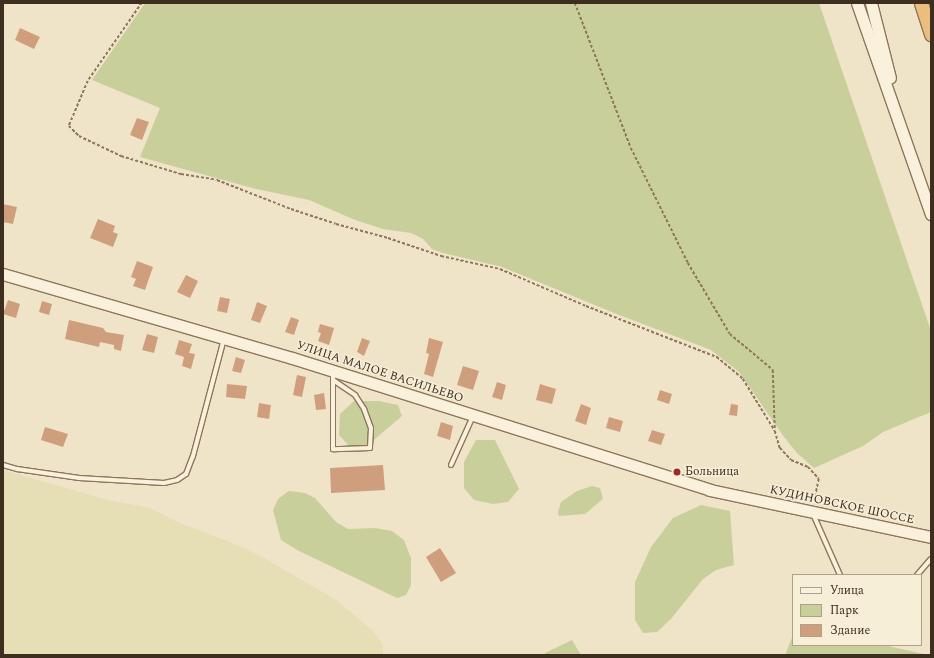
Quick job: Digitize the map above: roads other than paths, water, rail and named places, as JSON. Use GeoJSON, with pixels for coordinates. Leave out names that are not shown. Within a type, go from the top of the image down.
{"type":"FeatureCollection","features":[{"type":"Feature","properties":{"kind":"highway"},"geometry":{"type":"LineString","coordinates":[[921,3],[931,34]]}},
{"type":"Feature","properties":{"kind":"main road"},"geometry":{"type":"LineString","coordinates":[[857,3],[931,214]]}},
{"type":"Feature","properties":{"kind":"main road"},"geometry":{"type":"LineString","coordinates":[[871,3],[907,146]]}},
{"type":"Feature","properties":{"kind":"main road","name":"УЛИЦА МАЛОЕ ВАСИЛЬЕВО"},"geometry":{"type":"LineString","coordinates":[[3,274],[224,338],[333,375],[473,416],[710,490],[747,498]]}},
{"type":"Feature","properties":{"kind":"main road","name":"КУДИНОВСКОЕ ШОССЕ"},"geometry":{"type":"LineString","coordinates":[[747,498],[931,537]]}},
{"type":"Feature","properties":{"kind":"lane"},"geometry":{"type":"LineString","coordinates":[[3,465],[17,470],[79,478],[164,483],[177,480],[186,474],[193,456],[224,338]]}},
{"type":"Feature","properties":{"kind":"lane"},"geometry":{"type":"LineString","coordinates":[[333,375],[355,395],[364,409],[371,428],[370,448],[333,449],[333,375]]}},
{"type":"Feature","properties":{"kind":"lane"},"geometry":{"type":"LineString","coordinates":[[451,465],[473,416]]}},
{"type":"Feature","properties":{"kind":"lane"},"geometry":{"type":"LineString","coordinates":[[812,512],[840,574]]}},
{"type":"Feature","properties":{"kind":"lane"},"geometry":{"type":"LineString","coordinates":[[918,574],[931,559]]}},
{"type":"Feature","properties":{"kind":"place","name":"Больница"},"geometry":{"type":"Point","coordinates":[677,472]}}]}
